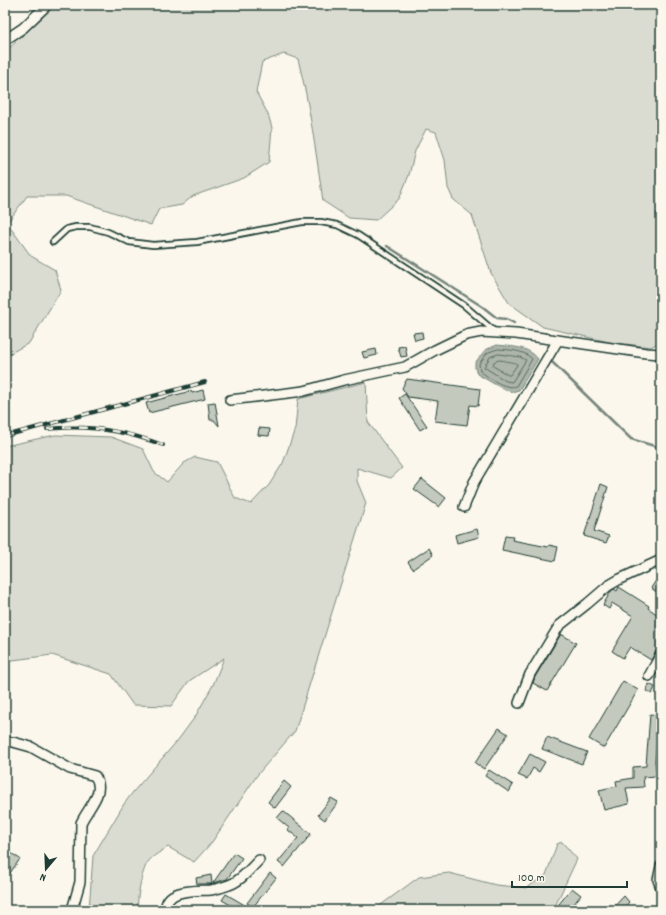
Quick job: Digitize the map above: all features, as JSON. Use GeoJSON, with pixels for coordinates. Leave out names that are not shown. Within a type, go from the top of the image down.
{"type":"FeatureCollection","features":[{"type":"Feature","properties":{"kind":"street"},"geometry":{"type":"LineString","coordinates":[[5,40],[23,28],[47,5]]}},
{"type":"Feature","properties":{"kind":"street"},"geometry":{"type":"LineString","coordinates":[[230,400],[304,391],[344,380],[405,367],[466,335],[481,332],[495,332],[661,354]]}},
{"type":"Feature","properties":{"kind":"street"},"geometry":{"type":"LineString","coordinates":[[464,507],[474,482],[558,340]]}},
{"type":"Feature","properties":{"kind":"street"},"geometry":{"type":"LineString","coordinates":[[519,703],[530,674],[559,626],[608,586],[661,560]]}},
{"type":"Feature","properties":{"kind":"street"},"geometry":{"type":"LineString","coordinates":[[649,676],[661,654]]}},
{"type":"Feature","properties":{"kind":"street"},"geometry":{"type":"LineString","coordinates":[[5,742],[13,742],[31,747],[70,769],[95,776],[99,782],[100,788],[97,796],[84,815],[81,823],[80,882],[72,910]]}},
{"type":"Feature","properties":{"kind":"street"},"geometry":{"type":"LineString","coordinates":[[166,910],[167,903],[174,896],[183,891],[213,890],[231,885],[259,860]]}},
{"type":"Feature","properties":{"kind":"street"},"geometry":{"type":"LineString","coordinates":[[661,866],[658,880],[661,888]]}},
{"type":"Feature","properties":{"kind":"lane"},"geometry":{"type":"LineString","coordinates":[[53,242],[66,229],[76,227],[108,232],[129,242],[153,245],[198,242],[302,222],[321,222],[338,225],[365,239],[465,306],[495,332]]}},
{"type":"Feature","properties":{"kind":"shaded area"},"geometry":{"type":"Polygon","coordinates":[[[56,5],[657,5],[661,13],[661,212],[656,213],[661,226],[661,341],[651,347],[609,342],[543,327],[509,303],[491,273],[472,215],[453,199],[448,188],[445,160],[436,132],[426,129],[415,151],[409,175],[399,199],[376,220],[349,218],[323,201],[309,112],[298,59],[284,54],[262,62],[256,92],[268,114],[272,128],[269,162],[244,178],[193,196],[182,205],[159,209],[151,225],[66,196],[27,196],[7,223],[31,256],[55,270],[61,290],[29,343],[5,356],[5,52],[56,5]]]}},
{"type":"Feature","properties":{"kind":"shaded area"},"geometry":{"type":"Polygon","coordinates":[[[366,382],[368,422],[402,468],[391,478],[357,468],[357,481],[366,503],[295,731],[258,774],[212,842],[194,862],[168,847],[152,858],[146,866],[140,885],[138,910],[89,910],[93,856],[124,804],[178,740],[195,717],[213,685],[224,658],[189,681],[171,706],[133,705],[111,674],[52,655],[5,661],[5,446],[55,435],[111,437],[143,449],[154,472],[167,482],[184,463],[195,457],[217,462],[235,498],[251,504],[269,485],[283,463],[295,429],[298,399],[366,382]]]}},
{"type":"Feature","properties":{"kind":"shaded area"},"geometry":{"type":"Polygon","coordinates":[[[562,842],[577,859],[556,904],[556,910],[374,910],[419,877],[449,873],[496,885],[526,888],[546,875],[557,844],[562,842]]]}},
{"type":"Feature","properties":{"kind":"water"},"geometry":{"type":"Polygon","coordinates":[[[497,345],[525,349],[538,359],[519,390],[512,392],[503,389],[477,374],[475,363],[485,350],[497,345]]]}},
{"type":"Feature","properties":{"kind":"building"},"geometry":{"type":"Polygon","coordinates":[[[422,332],[423,338],[415,340],[413,333],[422,332]]]}},
{"type":"Feature","properties":{"kind":"building"},"geometry":{"type":"Polygon","coordinates":[[[405,346],[407,356],[401,357],[398,347],[405,346]]]}},
{"type":"Feature","properties":{"kind":"building"},"geometry":{"type":"Polygon","coordinates":[[[376,349],[377,355],[364,358],[362,352],[376,349]]]}},
{"type":"Feature","properties":{"kind":"building"},"geometry":{"type":"Polygon","coordinates":[[[407,379],[480,389],[478,406],[470,405],[467,425],[435,421],[438,401],[408,397],[402,388],[407,379]]]}},
{"type":"Feature","properties":{"kind":"building"},"geometry":{"type":"Polygon","coordinates":[[[203,390],[205,399],[149,413],[146,403],[191,391],[192,393],[203,390]]]}},
{"type":"Feature","properties":{"kind":"building"},"geometry":{"type":"Polygon","coordinates":[[[405,394],[427,426],[420,430],[399,398],[405,394]]]}},
{"type":"Feature","properties":{"kind":"building"},"geometry":{"type":"Polygon","coordinates":[[[215,402],[219,426],[214,420],[210,420],[208,403],[215,402]]]}},
{"type":"Feature","properties":{"kind":"building"},"geometry":{"type":"Polygon","coordinates":[[[259,428],[270,429],[269,436],[258,435],[259,428]]]}},
{"type":"Feature","properties":{"kind":"building"},"geometry":{"type":"Polygon","coordinates":[[[422,479],[446,498],[439,507],[414,489],[422,479]]]}},
{"type":"Feature","properties":{"kind":"building"},"geometry":{"type":"Polygon","coordinates":[[[601,484],[608,487],[594,531],[609,536],[606,543],[584,536],[601,484]]]}},
{"type":"Feature","properties":{"kind":"building"},"geometry":{"type":"Polygon","coordinates":[[[477,529],[479,537],[457,543],[455,535],[477,529]]]}},
{"type":"Feature","properties":{"kind":"building"},"geometry":{"type":"Polygon","coordinates":[[[505,536],[513,537],[512,540],[548,547],[549,545],[558,547],[555,561],[502,550],[505,536]]]}},
{"type":"Feature","properties":{"kind":"building"},"geometry":{"type":"Polygon","coordinates":[[[429,548],[433,555],[413,569],[408,562],[429,548]]]}},
{"type":"Feature","properties":{"kind":"building"},"geometry":{"type":"Polygon","coordinates":[[[661,573],[661,595],[651,588],[661,573]]]}},
{"type":"Feature","properties":{"kind":"building"},"geometry":{"type":"Polygon","coordinates":[[[619,587],[649,606],[648,608],[661,617],[661,648],[656,651],[651,660],[630,647],[623,658],[612,651],[633,616],[612,603],[609,609],[603,605],[611,591],[614,589],[617,591],[619,587]]]}},
{"type":"Feature","properties":{"kind":"building"},"geometry":{"type":"Polygon","coordinates":[[[561,634],[576,643],[547,691],[533,683],[535,677],[561,634]]]}},
{"type":"Feature","properties":{"kind":"building"},"geometry":{"type":"Polygon","coordinates":[[[623,681],[638,690],[604,748],[589,739],[623,681]]]}},
{"type":"Feature","properties":{"kind":"building"},"geometry":{"type":"Polygon","coordinates":[[[649,684],[655,687],[652,694],[646,691],[649,684]]]}},
{"type":"Feature","properties":{"kind":"building"},"geometry":{"type":"Polygon","coordinates":[[[650,714],[659,715],[655,761],[657,776],[643,777],[644,787],[626,788],[629,804],[604,810],[599,790],[617,786],[616,781],[633,778],[633,767],[646,766],[650,714]]]}},
{"type":"Feature","properties":{"kind":"building"},"geometry":{"type":"Polygon","coordinates":[[[499,728],[508,734],[484,769],[475,763],[499,728]]]}},
{"type":"Feature","properties":{"kind":"building"},"geometry":{"type":"Polygon","coordinates":[[[547,737],[587,752],[582,764],[542,749],[547,737]]]}},
{"type":"Feature","properties":{"kind":"building"},"geometry":{"type":"Polygon","coordinates":[[[530,754],[545,762],[539,772],[533,768],[527,779],[518,775],[530,754]]]}},
{"type":"Feature","properties":{"kind":"building"},"geometry":{"type":"Polygon","coordinates":[[[489,770],[513,785],[509,792],[485,776],[489,770]]]}},
{"type":"Feature","properties":{"kind":"building"},"geometry":{"type":"Polygon","coordinates":[[[284,781],[291,787],[275,808],[268,802],[284,781]]]}},
{"type":"Feature","properties":{"kind":"building"},"geometry":{"type":"Polygon","coordinates":[[[331,798],[338,802],[325,820],[318,815],[331,798]]]}},
{"type":"Feature","properties":{"kind":"building"},"geometry":{"type":"Polygon","coordinates":[[[283,811],[311,834],[284,867],[278,862],[298,838],[277,818],[283,811]]]}},
{"type":"Feature","properties":{"kind":"building"},"geometry":{"type":"Polygon","coordinates":[[[5,849],[20,859],[5,880],[5,849]]]}},
{"type":"Feature","properties":{"kind":"building"},"geometry":{"type":"Polygon","coordinates":[[[234,853],[242,858],[227,879],[213,883],[234,853]]]}},
{"type":"Feature","properties":{"kind":"building"},"geometry":{"type":"Polygon","coordinates":[[[270,873],[276,878],[253,907],[247,903],[270,873]]]}},
{"type":"Feature","properties":{"kind":"building"},"geometry":{"type":"Polygon","coordinates":[[[211,875],[212,884],[197,884],[196,878],[211,875]]]}},
{"type":"Feature","properties":{"kind":"building"},"geometry":{"type":"Polygon","coordinates":[[[572,888],[581,895],[569,910],[566,910],[559,904],[572,888]]]}},
{"type":"Feature","properties":{"kind":"building"},"geometry":{"type":"Polygon","coordinates":[[[226,894],[243,904],[239,910],[222,900],[226,894]]]}},
{"type":"Feature","properties":{"kind":"building"},"geometry":{"type":"Polygon","coordinates":[[[624,896],[629,902],[622,910],[611,910],[624,896]]]}},
{"type":"Feature","properties":{"kind":"waterway"},"geometry":{"type":"LineString","coordinates":[[387,246],[483,307],[497,318],[506,319],[514,323]]}},
{"type":"Feature","properties":{"kind":"waterway"},"geometry":{"type":"LineString","coordinates":[[552,362],[631,439],[661,448]]}},
{"type":"Feature","properties":{"kind":"railway"},"geometry":{"type":"LineString","coordinates":[[5,436],[205,382]]}},
{"type":"Feature","properties":{"kind":"railway"},"geometry":{"type":"LineString","coordinates":[[47,429],[77,427],[92,428],[121,432],[163,445]]}}]}
